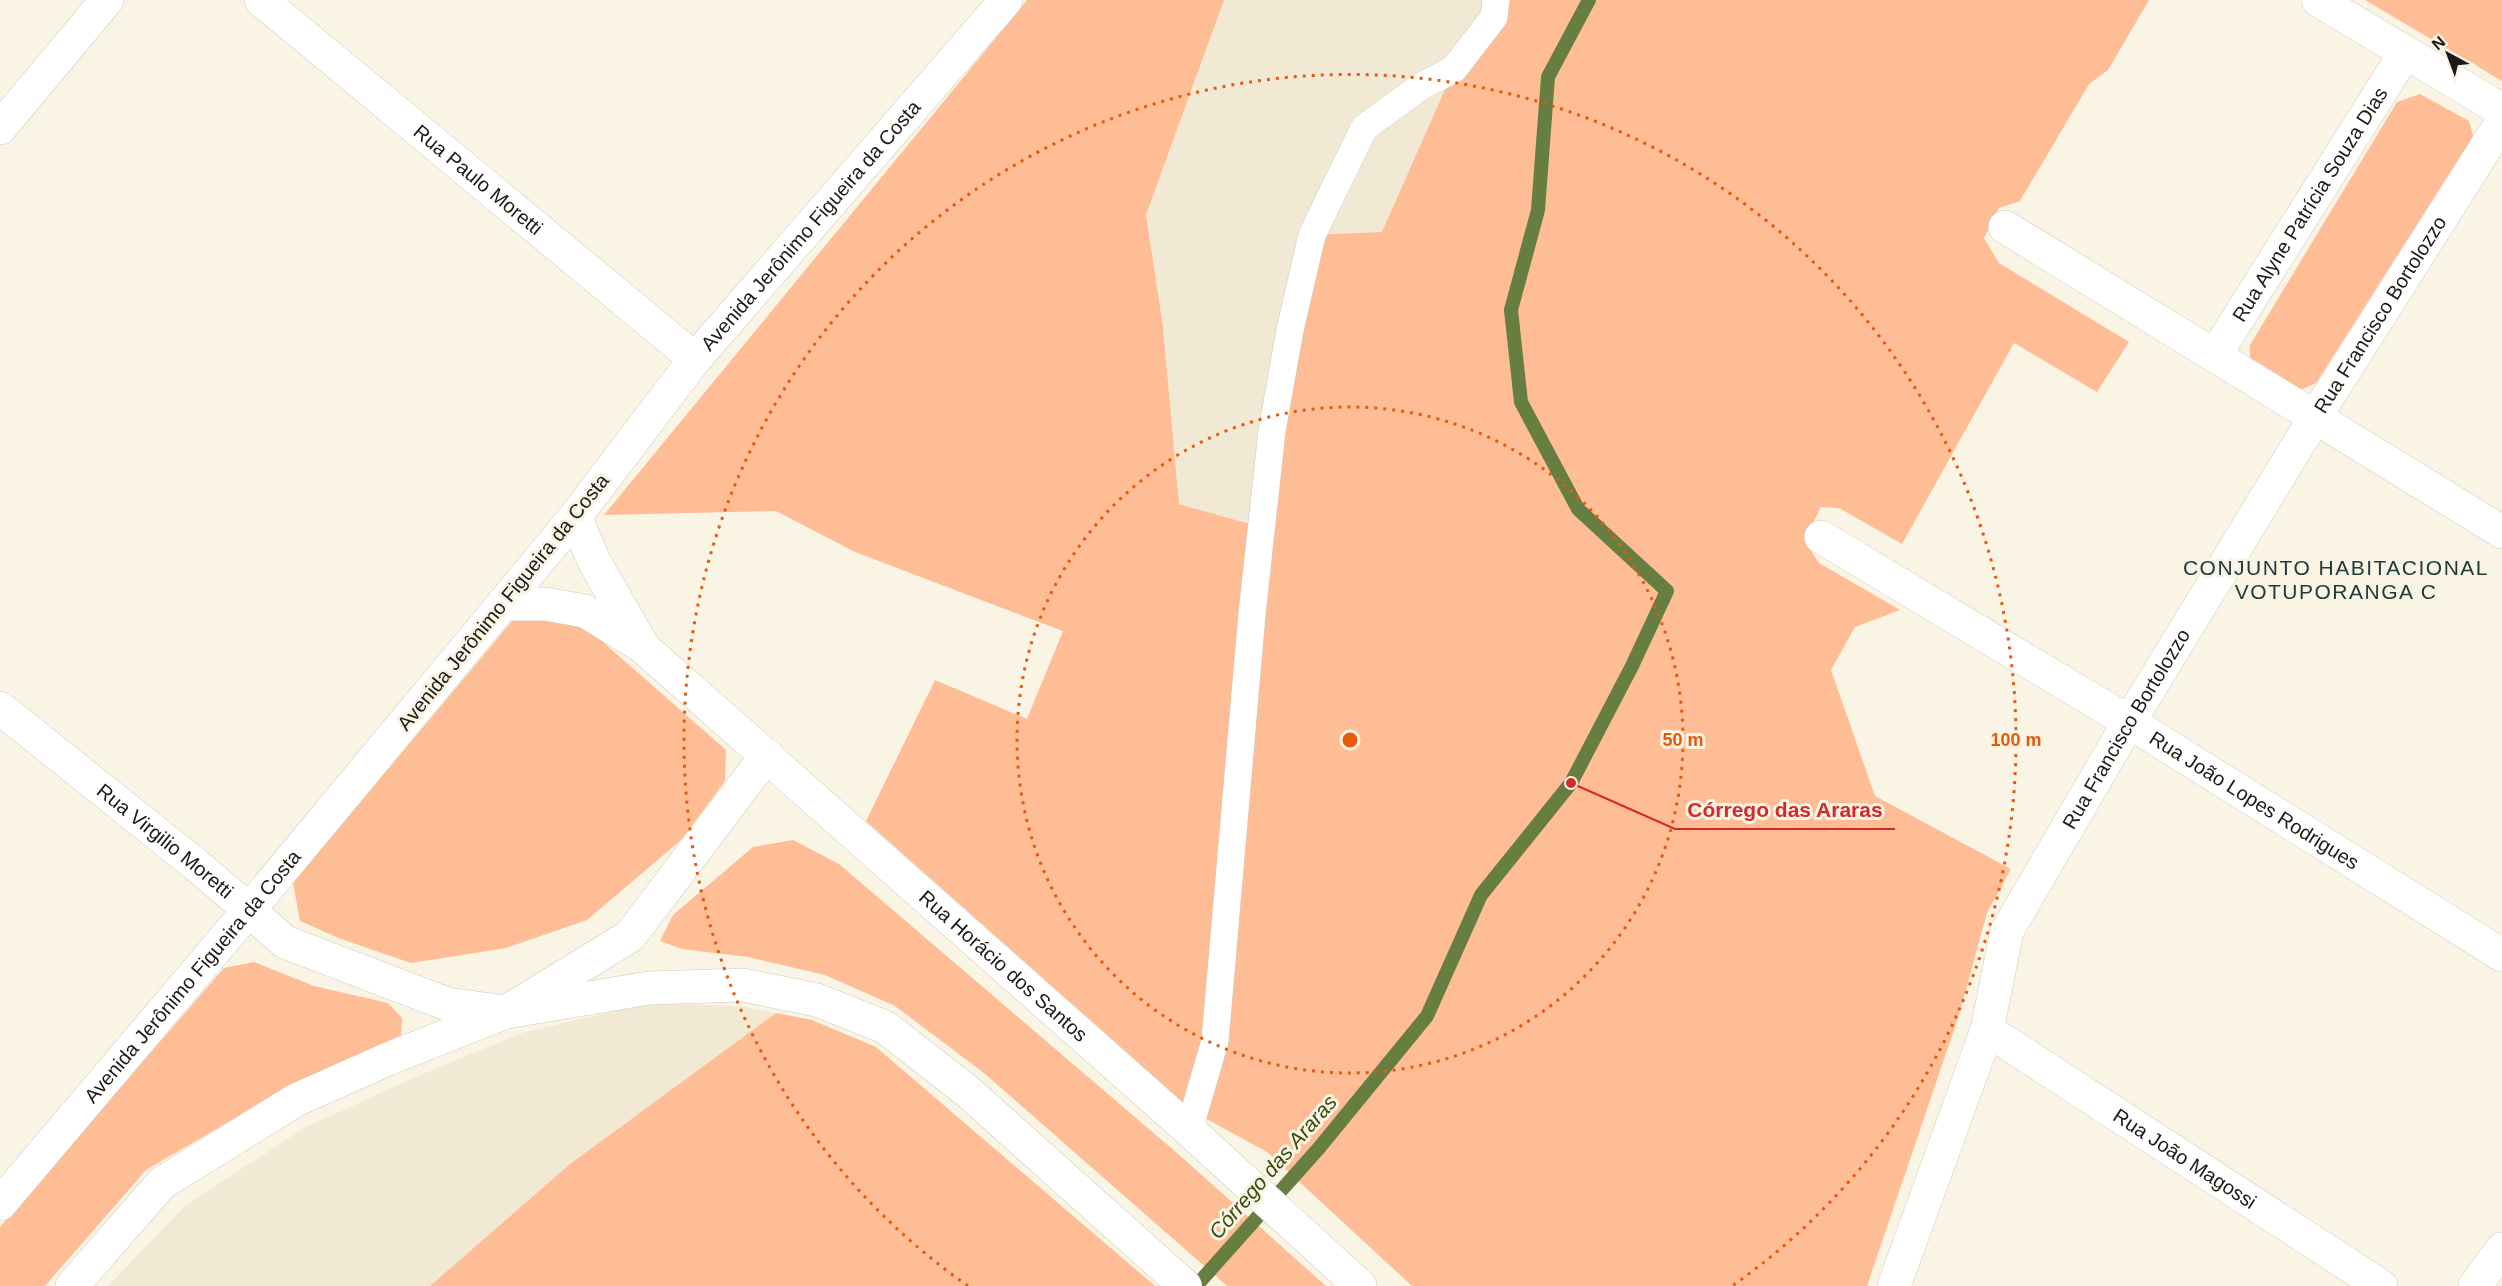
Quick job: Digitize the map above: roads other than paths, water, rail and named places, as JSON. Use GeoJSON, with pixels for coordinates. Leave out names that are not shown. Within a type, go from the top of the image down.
{"type":"FeatureCollection","features":[{"type":"Feature","properties":{"kind":"street"},"geometry":{"type":"LineString","coordinates":[[0,128],[107,0]]}},
{"type":"Feature","properties":{"kind":"street","name":"Rua Paulo Moretti"},"geometry":{"type":"LineString","coordinates":[[261,0],[695,360]]}},
{"type":"Feature","properties":{"kind":"street","name":"Avenida Jerônimo Figueira da Costa"},"geometry":{"type":"LineString","coordinates":[[0,1204],[249,910],[503,604],[574,517],[695,360],[1006,0]]}},
{"type":"Feature","properties":{"kind":"street"},"geometry":{"type":"LineString","coordinates":[[2318,0],[2502,110]]}},
{"type":"Feature","properties":{"kind":"street","name":"Rua Alyne Patrícia Souza Dias"},"geometry":{"type":"LineString","coordinates":[[2215,355],[2405,53]]}},
{"type":"Feature","properties":{"kind":"street","name":"Rua Francisco Bortolozzo"},"geometry":{"type":"LineString","coordinates":[[1894,1286],[1987,1030],[2007,931],[2129,722],[2314,419],[2502,122]]}},
{"type":"Feature","properties":{"kind":"street"},"geometry":{"type":"LineString","coordinates":[[2005,227],[2215,355],[2314,419],[2502,532]]}},
{"type":"Feature","properties":{"kind":"street","name":"Rua Horácio dos Santos"},"geometry":{"type":"LineString","coordinates":[[574,517],[595,563],[644,648]]}},
{"type":"Feature","properties":{"kind":"street","name":"Rua João Lopes Rodrigues"},"geometry":{"type":"LineString","coordinates":[[1821,537],[2129,722],[2502,955]]}},
{"type":"Feature","properties":{"kind":"street","name":"Rua Horácio dos Santos"},"geometry":{"type":"LineString","coordinates":[[503,604],[545,604],[585,611],[644,648],[1189,1130],[1360,1286]]}},
{"type":"Feature","properties":{"kind":"street","name":"Rua Virgilio Moretti"},"geometry":{"type":"LineString","coordinates":[[0,708],[195,864],[285,942],[447,1004],[506,1012]]}},
{"type":"Feature","properties":{"kind":"street"},"geometry":{"type":"LineString","coordinates":[[72,1286],[162,1183],[296,1101],[387,1059],[506,1012],[630,936],[767,755]]}},
{"type":"Feature","properties":{"kind":"street"},"geometry":{"type":"LineString","coordinates":[[506,1012],[649,988],[696,986],[742,985],[817,1000],[885,1027],[967,1091],[1177,1278]]}},
{"type":"Feature","properties":{"kind":"street","name":"Rua João Magossi"},"geometry":{"type":"LineString","coordinates":[[1987,1030],[2381,1286]]}},
{"type":"Feature","properties":{"kind":"street"},"geometry":{"type":"LineString","coordinates":[[2475,1286],[2502,1249]]}},
{"type":"Feature","properties":{"kind":"lane"},"geometry":{"type":"LineString","coordinates":[[1189,1130],[1215,1041],[1252,614],[1272,431],[1290,330],[1312,235],[1364,128],[1420,87],[1454,69],[1494,17],[1496,0]]}},
{"type":"Feature","properties":{"kind":"waterway","name":"Córrego das Araras"},"geometry":{"type":"LineString","coordinates":[[1196,1286],[1319,1148],[1427,1016],[1481,895],[1571,783],[1632,666],[1667,591],[1578,509],[1521,402],[1511,310],[1538,210],[1548,77],[1589,0]]}},
{"type":"Feature","properties":{"kind":"place","name":"Córrego das Araras"},"geometry":{"type":"Point","coordinates":[1571,783]}},
{"type":"Feature","properties":{"kind":"district","name":"CONJUNTO HABITACIONAL VOTUPORANGA C"},"geometry":{"type":"Point","coordinates":[2336,580]}}]}
